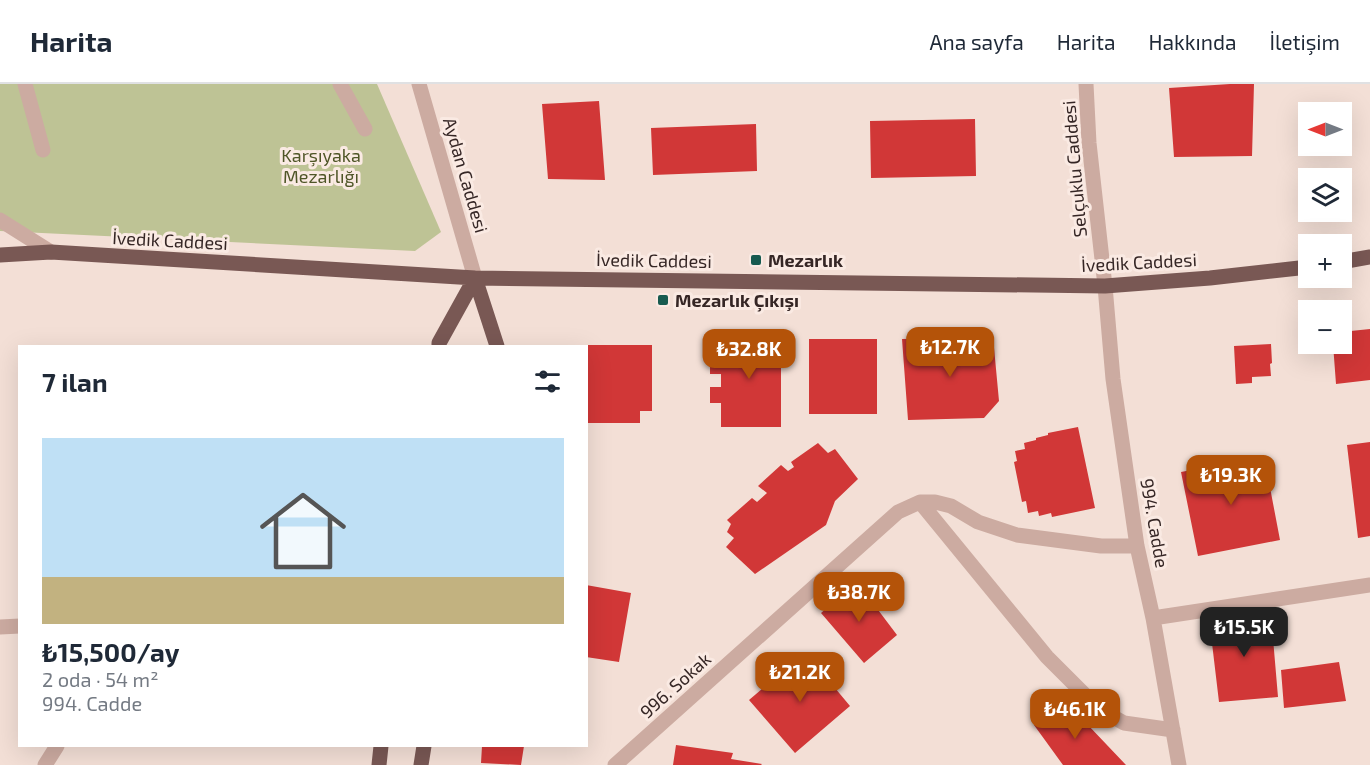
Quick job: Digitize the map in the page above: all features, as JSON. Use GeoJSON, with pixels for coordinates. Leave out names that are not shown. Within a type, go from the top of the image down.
{"type":"FeatureCollection","features":[{"type":"Feature","properties":{"kind":"main road","name":"İvedik Caddesi"},"geometry":{"type":"LineString","coordinates":[[0,255],[51,252],[476,278],[1105,286],[1298,268]]}},
{"type":"Feature","properties":{"kind":"main road"},"geometry":{"type":"LineString","coordinates":[[1352,260],[1370,257]]}},
{"type":"Feature","properties":{"kind":"main road"},"geometry":{"type":"LineString","coordinates":[[439,345],[476,278]]}},
{"type":"Feature","properties":{"kind":"main road"},"geometry":{"type":"LineString","coordinates":[[476,278],[497,345]]}},
{"type":"Feature","properties":{"kind":"main road"},"geometry":{"type":"LineString","coordinates":[[379,765],[381,747]]}},
{"type":"Feature","properties":{"kind":"main road"},"geometry":{"type":"LineString","coordinates":[[421,765],[424,747]]}},
{"type":"Feature","properties":{"kind":"street"},"geometry":{"type":"LineString","coordinates":[[25,84],[43,150]]}},
{"type":"Feature","properties":{"kind":"street"},"geometry":{"type":"LineString","coordinates":[[340,84],[365,129]]}},
{"type":"Feature","properties":{"kind":"street","name":"Aydan Caddesi"},"geometry":{"type":"LineString","coordinates":[[419,84],[476,278]]}},
{"type":"Feature","properties":{"kind":"street","name":"Selçuklu Caddesi"},"geometry":{"type":"LineString","coordinates":[[1086,84],[1089,143],[1105,286]]}},
{"type":"Feature","properties":{"kind":"street"},"geometry":{"type":"LineString","coordinates":[[0,220],[51,252]]}},
{"type":"Feature","properties":{"kind":"street","name":"994. Cadde"},"geometry":{"type":"LineString","coordinates":[[1105,286],[1113,379],[1137,546],[1153,618],[1179,765]]}},
{"type":"Feature","properties":{"kind":"street"},"geometry":{"type":"LineString","coordinates":[[920,502],[935,502],[951,506],[978,522],[1017,535],[1101,546],[1137,546]]}},
{"type":"Feature","properties":{"kind":"street"},"geometry":{"type":"LineString","coordinates":[[920,502],[1047,657],[1099,710],[1124,723],[1173,730]]}},
{"type":"Feature","properties":{"kind":"street","name":"996. Sokak"},"geometry":{"type":"LineString","coordinates":[[615,765],[898,512],[920,502]]}},
{"type":"Feature","properties":{"kind":"street"},"geometry":{"type":"LineString","coordinates":[[1153,618],[1370,585]]}},
{"type":"Feature","properties":{"kind":"street"},"geometry":{"type":"LineString","coordinates":[[0,627],[18,626]]}},
{"type":"Feature","properties":{"kind":"street"},"geometry":{"type":"LineString","coordinates":[[45,765],[56,747]]}},
{"type":"Feature","properties":{"kind":"green space","name":"Karşıyaka Mezarlığı"},"geometry":{"type":"Polygon","coordinates":[[[0,84],[377,84],[441,232],[415,251],[0,231],[0,84]]]}},
{"type":"Feature","properties":{"kind":"building"},"geometry":{"type":"Polygon","coordinates":[[[1254,84],[1252,156],[1174,157],[1169,88],[1254,84]]]}},
{"type":"Feature","properties":{"kind":"building"},"geometry":{"type":"Polygon","coordinates":[[[599,101],[605,180],[548,179],[542,104],[599,101]]]}},
{"type":"Feature","properties":{"kind":"building"},"geometry":{"type":"Polygon","coordinates":[[[975,119],[976,176],[871,178],[870,121],[975,119]]]}},
{"type":"Feature","properties":{"kind":"building"},"geometry":{"type":"Polygon","coordinates":[[[756,124],[757,171],[653,175],[651,128],[756,124]]]}},
{"type":"Feature","properties":{"kind":"building"},"geometry":{"type":"Polygon","coordinates":[[[1370,329],[1370,380],[1336,384],[1334,354],[1352,354],[1352,331],[1370,329]]]}},
{"type":"Feature","properties":{"kind":"building"},"geometry":{"type":"Polygon","coordinates":[[[721,333],[781,333],[781,427],[721,427],[721,403],[710,403],[710,387],[721,387],[721,374],[710,374],[710,356],[721,356],[721,333]]]}},
{"type":"Feature","properties":{"kind":"building"},"geometry":{"type":"Polygon","coordinates":[[[993,337],[999,401],[984,418],[908,420],[902,339],[993,337]]]}},
{"type":"Feature","properties":{"kind":"building"},"geometry":{"type":"Polygon","coordinates":[[[809,339],[877,339],[877,414],[809,414],[809,339]]]}},
{"type":"Feature","properties":{"kind":"building"},"geometry":{"type":"Polygon","coordinates":[[[1271,344],[1271,376],[1252,377],[1252,383],[1236,384],[1234,346],[1271,344]]]}},
{"type":"Feature","properties":{"kind":"building"},"geometry":{"type":"Polygon","coordinates":[[[588,345],[652,345],[652,411],[640,411],[640,423],[588,423],[588,345]]]}},
{"type":"Feature","properties":{"kind":"building"},"geometry":{"type":"Polygon","coordinates":[[[1078,427],[1095,508],[1052,517],[1051,513],[1039,516],[1038,511],[1028,513],[1026,501],[1022,502],[1014,462],[1017,461],[1015,451],[1025,449],[1024,443],[1048,435],[1048,433],[1078,427]]]}},
{"type":"Feature","properties":{"kind":"building"},"geometry":{"type":"Polygon","coordinates":[[[1370,442],[1370,536],[1358,538],[1347,445],[1370,442]]]}},
{"type":"Feature","properties":{"kind":"building"},"geometry":{"type":"Polygon","coordinates":[[[818,443],[828,453],[835,449],[858,479],[835,501],[826,525],[755,574],[726,547],[734,538],[727,532],[731,524],[727,520],[752,498],[757,502],[767,493],[758,486],[781,465],[788,471],[794,467],[791,462],[818,443]]]}},
{"type":"Feature","properties":{"kind":"building"},"geometry":{"type":"Polygon","coordinates":[[[1264,456],[1280,540],[1198,556],[1181,472],[1264,456]]]}},
{"type":"Feature","properties":{"kind":"building"},"geometry":{"type":"Polygon","coordinates":[[[857,582],[897,635],[864,663],[821,613],[857,582]]]}},
{"type":"Feature","properties":{"kind":"building"},"geometry":{"type":"Polygon","coordinates":[[[588,585],[631,593],[619,662],[588,657],[588,585]]]}},
{"type":"Feature","properties":{"kind":"building"},"geometry":{"type":"Polygon","coordinates":[[[1271,615],[1278,697],[1219,702],[1209,618],[1271,615]]]}},
{"type":"Feature","properties":{"kind":"building"},"geometry":{"type":"Polygon","coordinates":[[[805,652],[850,706],[795,753],[749,700],[805,652]]]}},
{"type":"Feature","properties":{"kind":"building"},"geometry":{"type":"Polygon","coordinates":[[[1339,662],[1346,701],[1284,708],[1281,670],[1339,662]]]}},
{"type":"Feature","properties":{"kind":"building"},"geometry":{"type":"Polygon","coordinates":[[[1068,704],[1126,765],[1063,765],[1034,725],[1068,704]]]}},
{"type":"Feature","properties":{"kind":"building"},"geometry":{"type":"Polygon","coordinates":[[[676,745],[733,753],[731,759],[762,764],[673,765],[676,745]]]}},
{"type":"Feature","properties":{"kind":"building"},"geometry":{"type":"Polygon","coordinates":[[[482,747],[524,747],[521,765],[481,763],[482,747]]]}},
{"type":"Feature","properties":{"kind":"place","name":"Mezarlık"},"geometry":{"type":"Point","coordinates":[756,260]}},
{"type":"Feature","properties":{"kind":"place","name":"Mezarlık Çıkışı"},"geometry":{"type":"Point","coordinates":[663,300]}}]}
